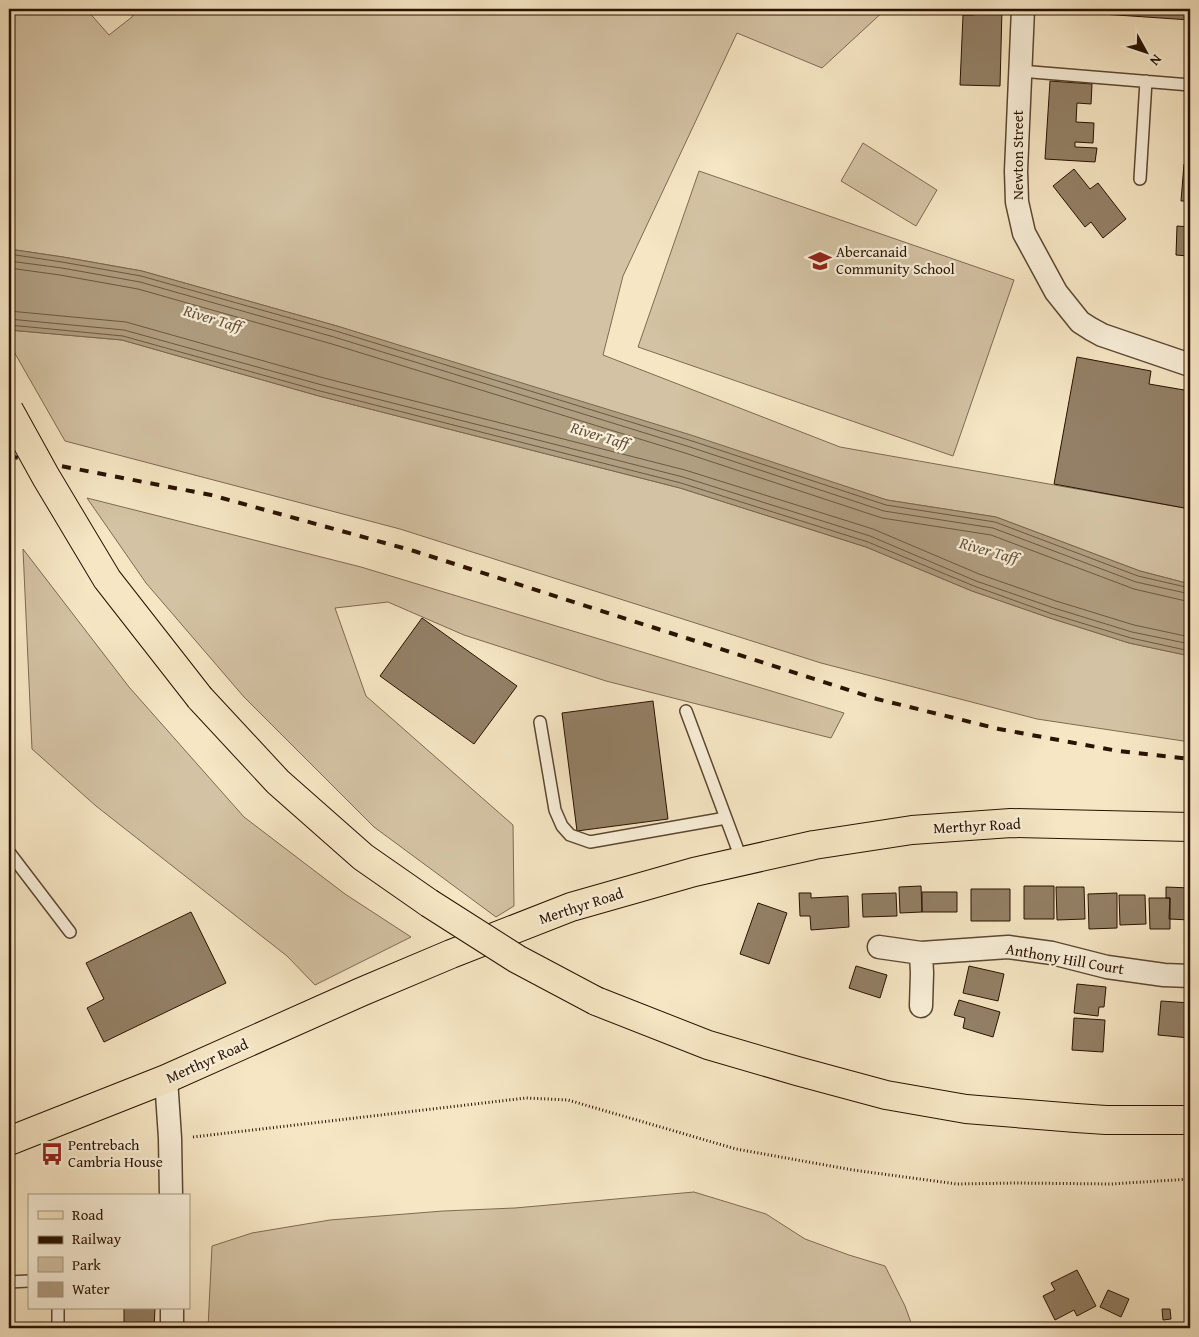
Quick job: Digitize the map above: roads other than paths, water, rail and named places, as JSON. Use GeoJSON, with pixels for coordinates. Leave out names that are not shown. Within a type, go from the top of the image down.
{"type":"FeatureCollection","features":[{"type":"Feature","properties":{"kind":"main road"},"geometry":{"type":"LineString","coordinates":[[9,410],[46,477],[107,579],[200,698],[278,782],[363,857],[429,903],[517,959],[596,1001],[708,1045],[886,1095],[966,1109],[1106,1120],[1190,1120]]}},
{"type":"Feature","properties":{"kind":"main road","name":"Merthyr Road"},"geometry":{"type":"LineString","coordinates":[[9,1141],[166,1079],[370,988],[570,907],[694,872],[814,845],[912,830],[1011,823],[1190,827]]}},
{"type":"Feature","properties":{"kind":"street","name":"Newton Street"},"geometry":{"type":"LineString","coordinates":[[1023,9],[1016,171],[1017,202],[1024,233],[1056,292],[1080,322],[1102,335],[1190,364]]}},
{"type":"Feature","properties":{"kind":"street","name":"Anthony Hill Court"},"geometry":{"type":"LineString","coordinates":[[879,947],[921,953],[1008,947],[1052,954],[1107,967],[1164,975],[1190,976]]}},
{"type":"Feature","properties":{"kind":"street"},"geometry":{"type":"LineString","coordinates":[[921,953],[921,1006]]}},
{"type":"Feature","properties":{"kind":"street"},"geometry":{"type":"LineString","coordinates":[[166,1079],[171,1194]]}},
{"type":"Feature","properties":{"kind":"street"},"geometry":{"type":"LineString","coordinates":[[172,1310],[172,1328]]}},
{"type":"Feature","properties":{"kind":"lane"},"geometry":{"type":"LineString","coordinates":[[1020,71],[1190,85]]}},
{"type":"Feature","properties":{"kind":"lane"},"geometry":{"type":"LineString","coordinates":[[1140,179],[1146,81]]}},
{"type":"Feature","properties":{"kind":"lane"},"geometry":{"type":"LineString","coordinates":[[686,711],[742,861]]}},
{"type":"Feature","properties":{"kind":"lane"},"geometry":{"type":"LineString","coordinates":[[540,722],[554,810],[562,826],[570,835],[590,842],[726,818]]}},
{"type":"Feature","properties":{"kind":"lane"},"geometry":{"type":"LineString","coordinates":[[9,852],[70,932]]}},
{"type":"Feature","properties":{"kind":"lane"},"geometry":{"type":"LineString","coordinates":[[9,1282],[28,1280]]}},
{"type":"Feature","properties":{"kind":"lane"},"geometry":{"type":"LineString","coordinates":[[58,1310],[58,1328]]}},
{"type":"Feature","properties":{"kind":"water","name":"River Taff"},"geometry":{"type":"Polygon","coordinates":[[[9,249],[142,271],[337,326],[691,435],[887,500],[996,517],[1140,571],[1190,584],[1190,656],[1129,643],[1050,618],[972,591],[866,547],[680,488],[319,396],[122,340],[9,330],[9,249]]]}},
{"type":"Feature","properties":{"kind":"railway"},"geometry":{"type":"LineString","coordinates":[[9,456],[211,495],[414,551],[877,699],[999,729],[1118,751],[1190,759]]}},
{"type":"Feature","properties":{"kind":"place","name":"Abercanaid Community School"},"geometry":{"type":"Point","coordinates":[820,261]}},
{"type":"Feature","properties":{"kind":"place","name":"Pentrebach Cambria House"},"geometry":{"type":"Point","coordinates":[52,1154]}}]}
